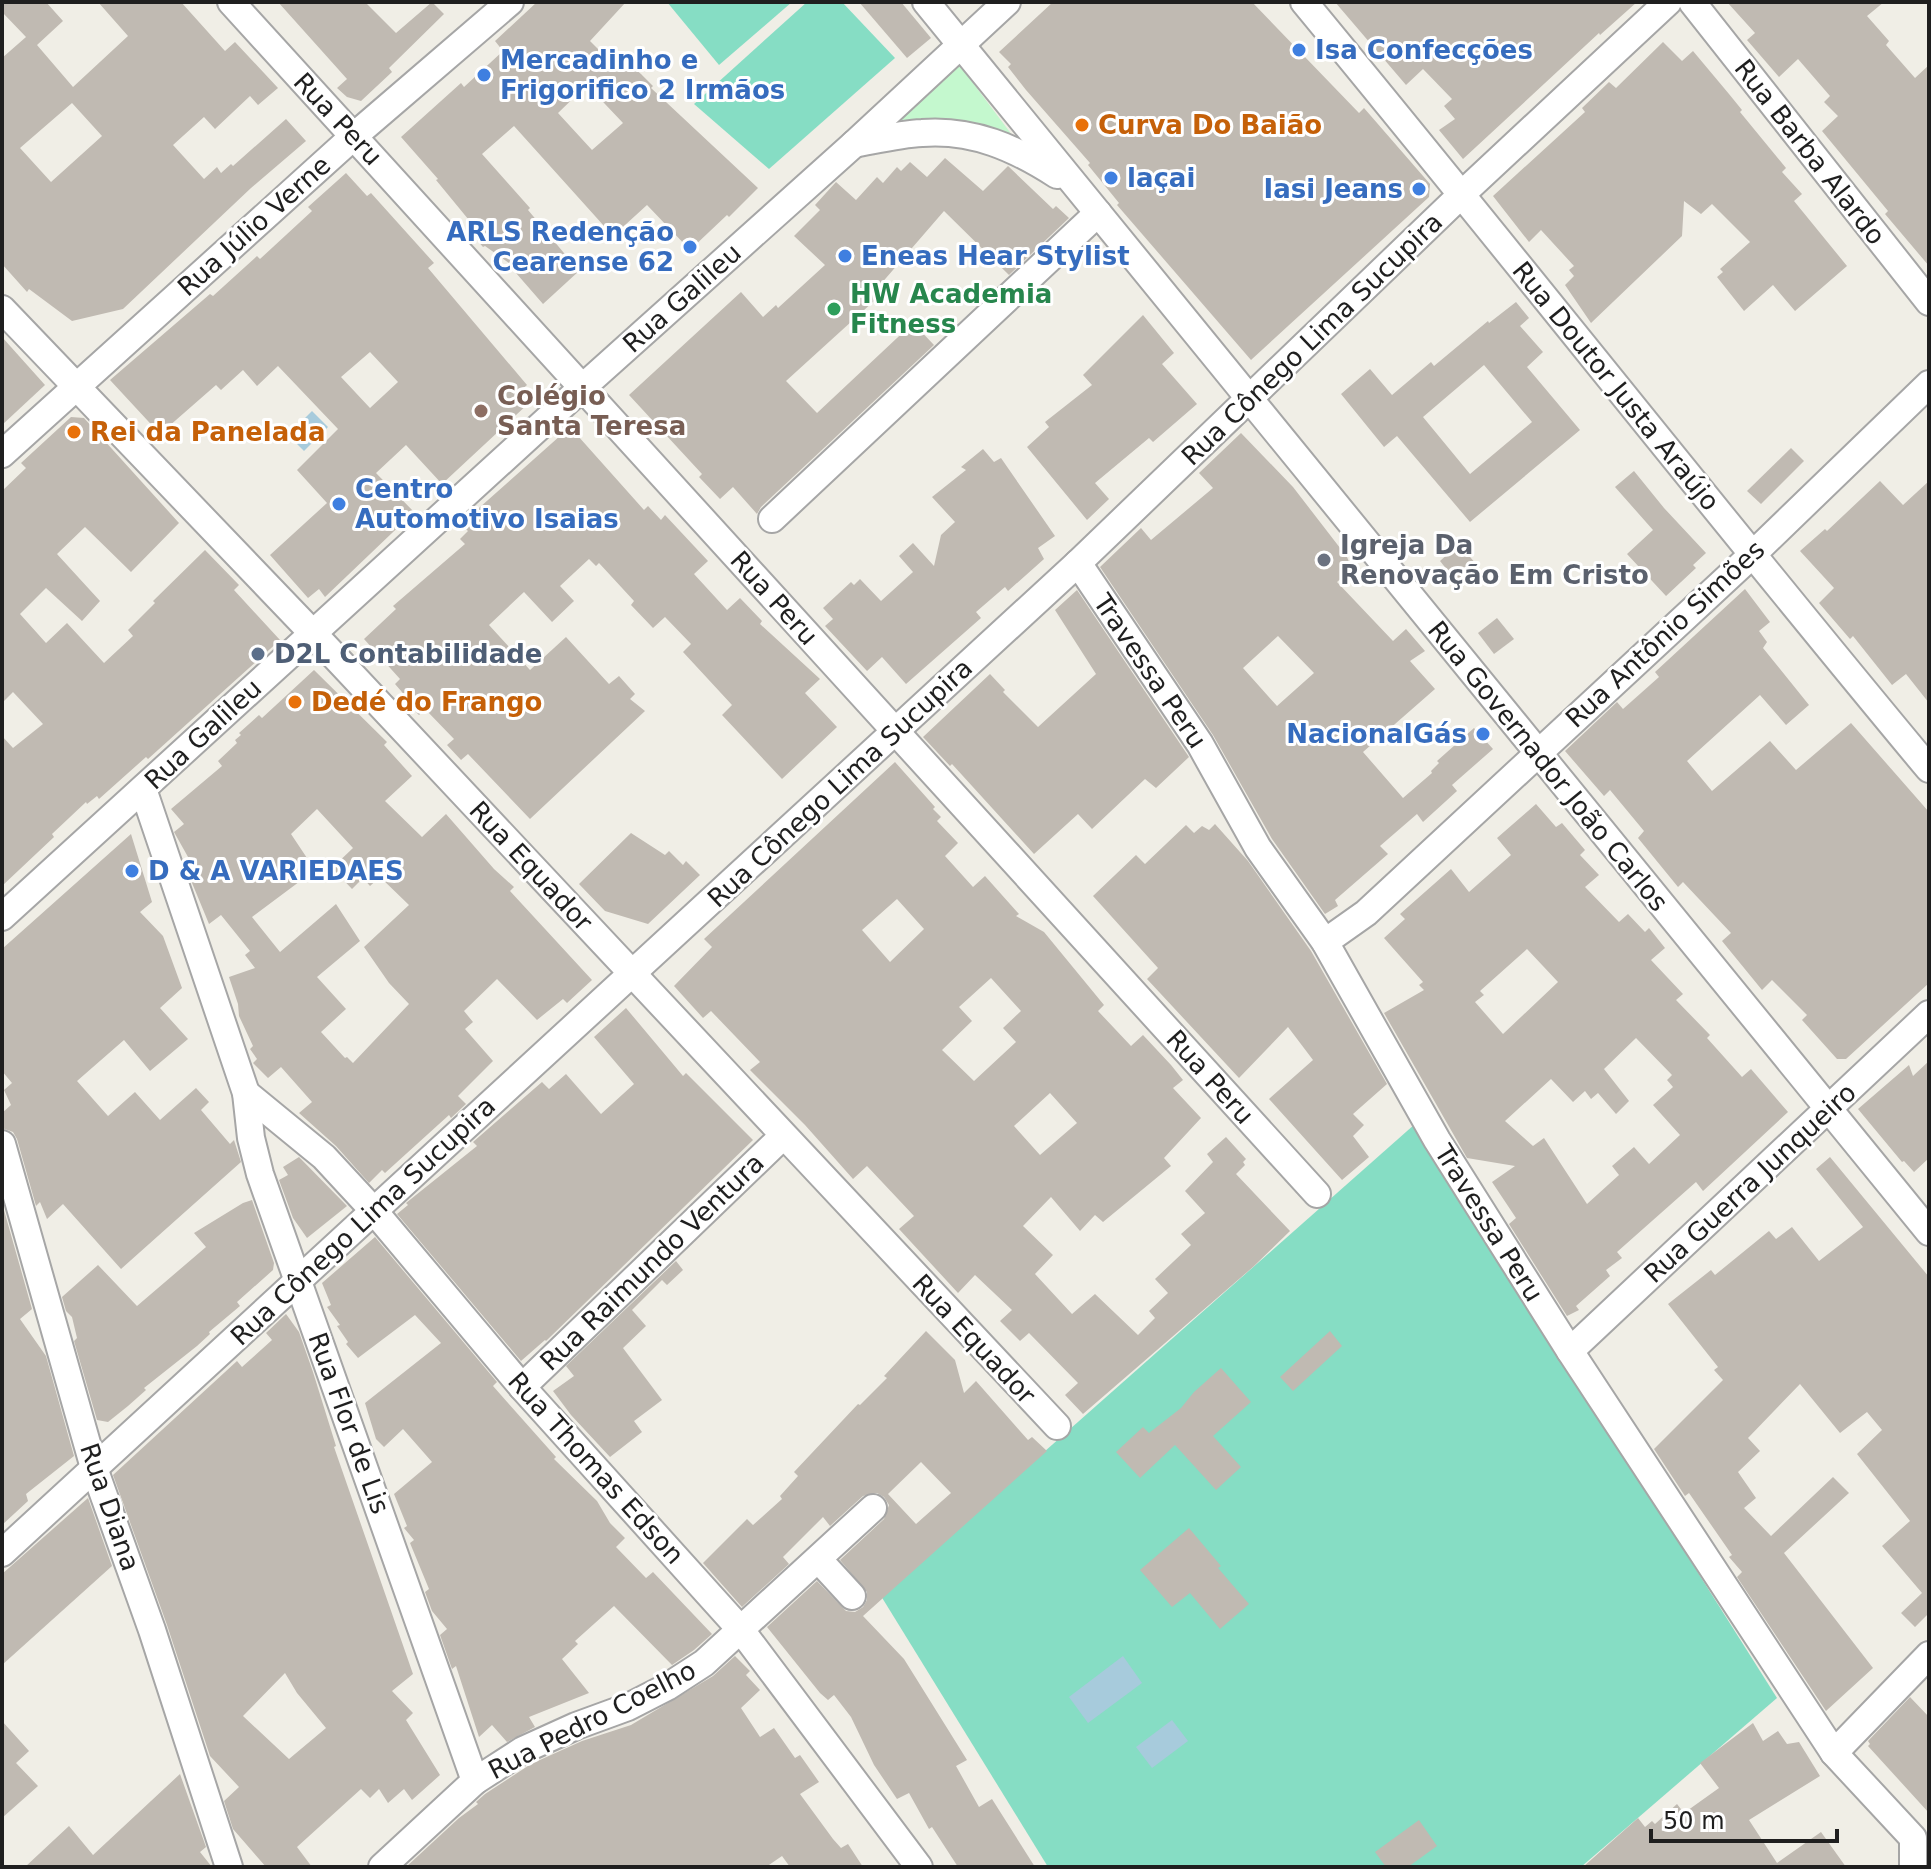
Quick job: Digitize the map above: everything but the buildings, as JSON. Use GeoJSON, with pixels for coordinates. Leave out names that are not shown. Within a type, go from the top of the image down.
{"type":"FeatureCollection","features":[{"type":"Feature","properties":{"kind":"street","name":"Rua Peru"},"geometry":{"type":"LineString","coordinates":[[231,2],[1317,1194]]}},
{"type":"Feature","properties":{"kind":"street","name":"Rua Júlio Verne"},"geometry":{"type":"LineString","coordinates":[[2,454],[354,136],[510,2]]}},
{"type":"Feature","properties":{"kind":"street","name":"Rua Governador João Carlos"},"geometry":{"type":"LineString","coordinates":[[926,2],[1929,1232]]}},
{"type":"Feature","properties":{"kind":"street","name":"Rua Galileu"},"geometry":{"type":"LineString","coordinates":[[2,917],[1007,2]]}},
{"type":"Feature","properties":{"kind":"street","name":"Rua Doutor Justa Araújo"},"geometry":{"type":"LineString","coordinates":[[1304,2],[1751,556],[1929,769]]}},
{"type":"Feature","properties":{"kind":"street","name":"Rua Cônego Lima Sucupira"},"geometry":{"type":"LineString","coordinates":[[2,1553],[1078,563],[1462,194],[1668,2]]}},
{"type":"Feature","properties":{"kind":"street","name":"Rua Barba Alardo"},"geometry":{"type":"LineString","coordinates":[[1692,2],[1929,302]]}},
{"type":"Feature","properties":{"kind":"street"},"geometry":{"type":"LineString","coordinates":[[854,144],[924,132],[988,139],[1029,157],[1080,190]]}},
{"type":"Feature","properties":{"kind":"street"},"geometry":{"type":"LineString","coordinates":[[772,519],[1098,213]]}},
{"type":"Feature","properties":{"kind":"street","name":"Rua Equador"},"geometry":{"type":"LineString","coordinates":[[2,309],[313,633],[782,1137],[1057,1426]]}},
{"type":"Feature","properties":{"kind":"street","name":"Rua Antônio Simões"},"geometry":{"type":"LineString","coordinates":[[1325,942],[1366,913],[1751,556],[1929,384]]}},
{"type":"Feature","properties":{"kind":"street","name":"Travessa Peru"},"geometry":{"type":"LineString","coordinates":[[1078,563],[1200,744],[1258,848],[1325,942],[1437,1140],[1570,1351],[1834,1753],[1921,1846],[1913,1867]]}},
{"type":"Feature","properties":{"kind":"street","name":"Rua Flor de Lis"},"geometry":{"type":"LineString","coordinates":[[143,789],[246,1093],[251,1138],[260,1174],[475,1781]]}},
{"type":"Feature","properties":{"kind":"street","name":"Rua Guerra Junqueiro"},"geometry":{"type":"LineString","coordinates":[[1570,1351],[1929,1014]]}},
{"type":"Feature","properties":{"kind":"street","name":"Rua Thomas Edson"},"geometry":{"type":"LineString","coordinates":[[246,1093],[324,1157],[374,1211],[522,1387],[741,1630],[919,1867]]}},
{"type":"Feature","properties":{"kind":"street","name":"Rua Raimundo Ventura"},"geometry":{"type":"LineString","coordinates":[[522,1387],[782,1137]]}},
{"type":"Feature","properties":{"kind":"street","name":"Rua Diana"},"geometry":{"type":"LineString","coordinates":[[2,1144],[94,1468],[152,1630],[229,1867]]}},
{"type":"Feature","properties":{"kind":"street","name":"Rua Pedro Coelho"},"geometry":{"type":"LineString","coordinates":[[382,1867],[475,1781],[523,1750],[628,1707],[704,1663],[873,1508]]}},
{"type":"Feature","properties":{"kind":"street"},"geometry":{"type":"LineString","coordinates":[[818,1559],[852,1596]]}},
{"type":"Feature","properties":{"kind":"street"},"geometry":{"type":"LineString","coordinates":[[1834,1753],[1929,1655]]}},
{"type":"Feature","properties":{"kind":"green space"},"geometry":{"type":"Polygon","coordinates":[[[667,2],[792,2],[719,65],[667,2]]]}},
{"type":"Feature","properties":{"kind":"green space"},"geometry":{"type":"Polygon","coordinates":[[[807,2],[842,2],[895,58],[769,169],[694,104],[807,2]]]}},
{"type":"Feature","properties":{"kind":"green space"},"geometry":{"type":"Polygon","coordinates":[[[958,63],[1012,135],[954,119],[892,123],[958,63]]]}},
{"type":"Feature","properties":{"kind":"green space"},"geometry":{"type":"Polygon","coordinates":[[[1415,1124],[1777,1698],[1581,1867],[1048,1867],[881,1596],[1415,1124]]]}},
{"type":"Feature","properties":{"kind":"water"},"geometry":{"type":"Polygon","coordinates":[[[312,411],[328,427],[304,451],[288,435],[312,411]]]}},
{"type":"Feature","properties":{"kind":"water"},"geometry":{"type":"Polygon","coordinates":[[[1123,1656],[1142,1683],[1088,1723],[1069,1697],[1123,1656]]]}},
{"type":"Feature","properties":{"kind":"water"},"geometry":{"type":"Polygon","coordinates":[[[1172,1720],[1188,1741],[1152,1768],[1136,1747],[1172,1720]]]}},
{"type":"Feature","properties":{"kind":"place","name":"Isa Confecções"},"geometry":{"type":"Point","coordinates":[1299,50]}},
{"type":"Feature","properties":{"kind":"place","name":"Mercadinho e Frigorifico 2 Irmãos"},"geometry":{"type":"Point","coordinates":[484,75]}},
{"type":"Feature","properties":{"kind":"place","name":"Curva Do Baião"},"geometry":{"type":"Point","coordinates":[1082,125]}},
{"type":"Feature","properties":{"kind":"place","name":"laçai"},"geometry":{"type":"Point","coordinates":[1111,178]}},
{"type":"Feature","properties":{"kind":"place","name":"Iasi Jeans"},"geometry":{"type":"Point","coordinates":[1419,189]}},
{"type":"Feature","properties":{"kind":"place","name":"ARLS Redenção Cearense 62"},"geometry":{"type":"Point","coordinates":[690,247]}},
{"type":"Feature","properties":{"kind":"place","name":"Eneas Hear Stylist"},"geometry":{"type":"Point","coordinates":[845,256]}},
{"type":"Feature","properties":{"kind":"place","name":"HW Academia Fitness"},"geometry":{"type":"Point","coordinates":[834,309]}},
{"type":"Feature","properties":{"kind":"place","name":"Colégio Santa Teresa"},"geometry":{"type":"Point","coordinates":[481,411]}},
{"type":"Feature","properties":{"kind":"place","name":"Rei da Panelada"},"geometry":{"type":"Point","coordinates":[74,432]}},
{"type":"Feature","properties":{"kind":"place","name":"Centro Automotivo Isaias"},"geometry":{"type":"Point","coordinates":[339,504]}},
{"type":"Feature","properties":{"kind":"place","name":"Igreja Da Renovação Em Cristo"},"geometry":{"type":"Point","coordinates":[1324,560]}},
{"type":"Feature","properties":{"kind":"place","name":"D2L Contabilidade"},"geometry":{"type":"Point","coordinates":[258,654]}},
{"type":"Feature","properties":{"kind":"place","name":"Dedé do Frango"},"geometry":{"type":"Point","coordinates":[295,702]}},
{"type":"Feature","properties":{"kind":"place","name":"NacionalGás"},"geometry":{"type":"Point","coordinates":[1483,734]}},
{"type":"Feature","properties":{"kind":"place","name":"D & A VARIEDAES"},"geometry":{"type":"Point","coordinates":[132,871]}}]}
